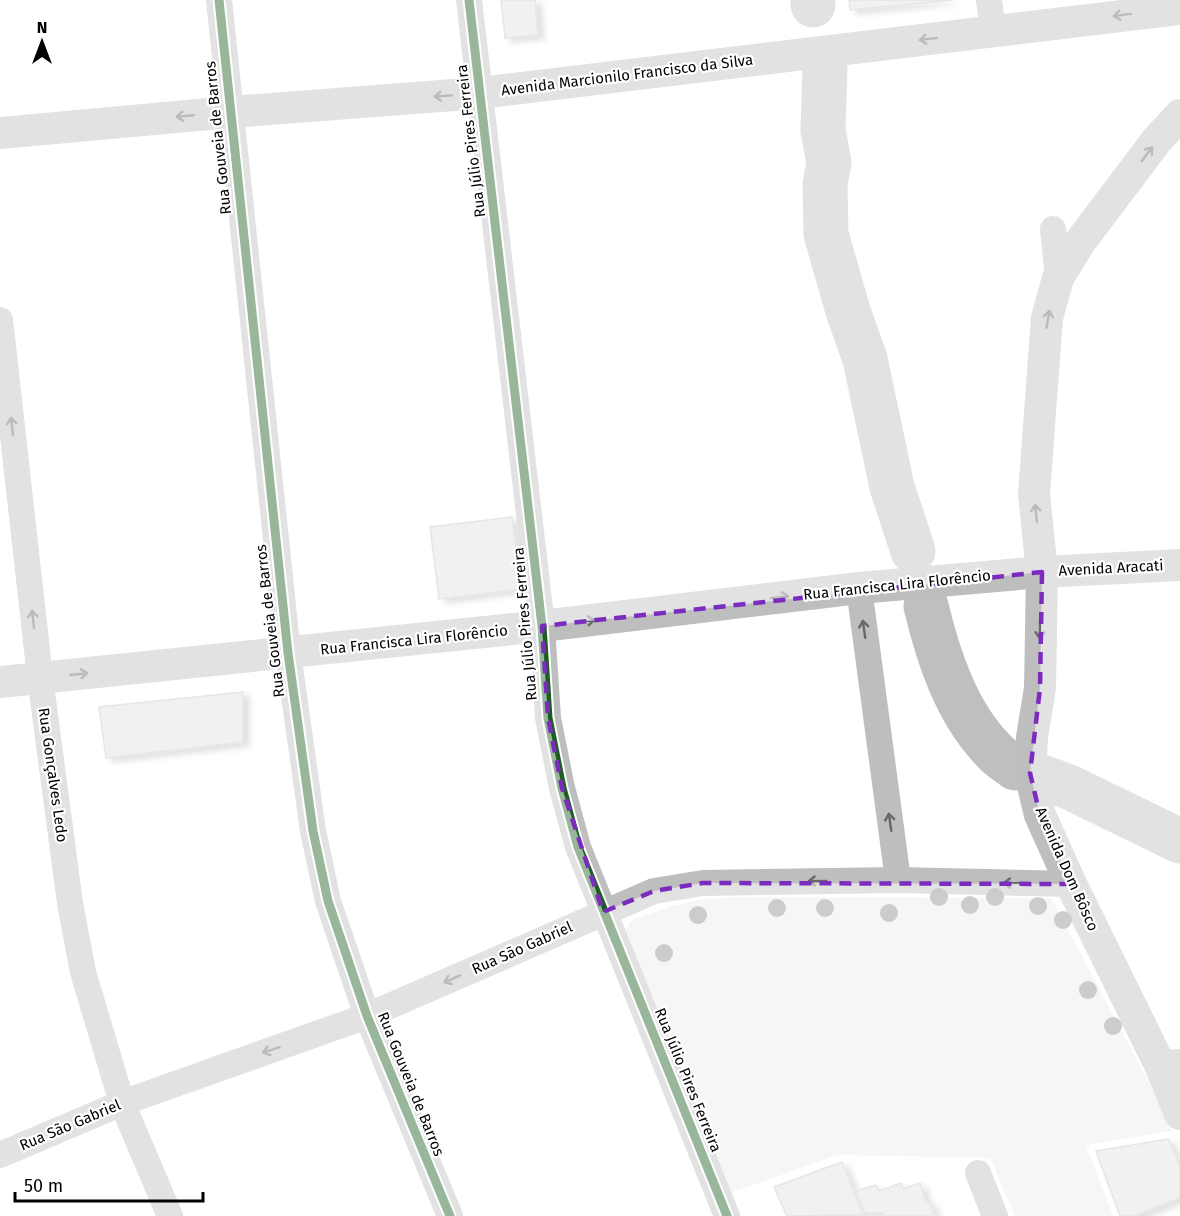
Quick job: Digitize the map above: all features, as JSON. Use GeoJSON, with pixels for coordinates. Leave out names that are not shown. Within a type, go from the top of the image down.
{"type":"FeatureCollection","features":[{"type":"Feature","properties":{"kind":"street","name":"Rua Gouveia de Barros"},"geometry":{"type":"LineString","coordinates":[[219,0],[288,653],[313,831],[328,901],[368,1016],[450,1216]]}},
{"type":"Feature","properties":{"kind":"street","name":"Rua Júlio Pires Ferreira"},"geometry":{"type":"LineString","coordinates":[[469,0],[542,626],[548,718],[561,788],[578,846],[603,912],[727,1216]]}},
{"type":"Feature","properties":{"kind":"street"},"geometry":{"type":"LineString","coordinates":[[989,0],[993,31]]}},
{"type":"Feature","properties":{"kind":"street","name":"Avenida Marcionilo Francisco da Silva"},"geometry":{"type":"LineString","coordinates":[[0,133],[480,93],[1180,9]]}},
{"type":"Feature","properties":{"kind":"street","name":"Avenida Dom Bôsco"},"geometry":{"type":"LineString","coordinates":[[1180,115],[1157,141],[1080,242],[1058,278],[1047,318],[1034,494],[1042,572],[1040,688],[1032,737],[1030,773],[1040,815],[1071,884],[1169,1062],[1180,1114]]}},
{"type":"Feature","properties":{"kind":"street"},"geometry":{"type":"LineString","coordinates":[[1053,229],[1058,278]]}},
{"type":"Feature","properties":{"kind":"street","name":"Rua Gonçalves Ledo"},"geometry":{"type":"LineString","coordinates":[[0,320],[40,678],[70,903],[83,972],[122,1103],[170,1216]]}},
{"type":"Feature","properties":{"kind":"street","name":"Avenida Aracati"},"geometry":{"type":"LineString","coordinates":[[1042,572],[1180,565]]}},
{"type":"Feature","properties":{"kind":"street","name":"Rua Francisca Lira Florêncio"},"geometry":{"type":"LineString","coordinates":[[0,682],[542,626],[859,588],[1042,572]]}},
{"type":"Feature","properties":{"kind":"street"},"geometry":{"type":"LineString","coordinates":[[859,588],[898,880]]}},
{"type":"Feature","properties":{"kind":"street","name":"Rua São Gabriel"},"geometry":{"type":"LineString","coordinates":[[0,1155],[122,1103],[368,1016],[654,891],[703,883],[898,880],[1071,884]]}},
{"type":"Feature","properties":{"kind":"street"},"geometry":{"type":"LineString","coordinates":[[978,1173],[995,1216]]}},
{"type":"Feature","properties":{"kind":"highlighted area"},"geometry":{"type":"Polygon","coordinates":[[[1042,572],[1040,688],[1030,773],[1040,815],[1071,884],[703,883],[654,891],[603,912],[562,788],[548,718],[542,626],[1042,572]]]}},
{"type":"Feature","properties":{"kind":"shaded area"},"geometry":{"type":"Polygon","coordinates":[[[744,897],[1051,898],[1146,1077],[1172,1131],[1086,1145],[1113,1216],[1015,1216],[990,1158],[837,1155],[731,1193],[625,931],[633,919],[672,906],[704,899],[744,897]]]}},
{"type":"Feature","properties":{"kind":"building"},"geometry":{"type":"Polygon","coordinates":[[[501,0],[535,0],[538,35],[505,38],[501,0]]]}},
{"type":"Feature","properties":{"kind":"building"},"geometry":{"type":"Polygon","coordinates":[[[849,0],[953,0],[850,10],[849,0]]]}},
{"type":"Feature","properties":{"kind":"building"},"geometry":{"type":"Polygon","coordinates":[[[512,517],[521,589],[439,599],[430,527],[512,517]]]}},
{"type":"Feature","properties":{"kind":"building"},"geometry":{"type":"Polygon","coordinates":[[[243,692],[243,742],[106,758],[99,707],[243,692]]]}},
{"type":"Feature","properties":{"kind":"building"},"geometry":{"type":"Polygon","coordinates":[[[1168,1139],[1180,1165],[1180,1198],[1134,1216],[1120,1216],[1096,1151],[1168,1139]]]}},
{"type":"Feature","properties":{"kind":"building"},"geometry":{"type":"Polygon","coordinates":[[[842,1162],[863,1215],[787,1216],[774,1187],[842,1162]]]}},
{"type":"Feature","properties":{"kind":"building"},"geometry":{"type":"Polygon","coordinates":[[[901,1183],[903,1189],[920,1183],[926,1202],[931,1204],[935,1216],[884,1216],[883,1213],[865,1213],[856,1191],[876,1185],[879,1191],[901,1183]]]}},
{"type":"Feature","properties":{"kind":"waterway"},"geometry":{"type":"LineString","coordinates":[[813,0],[813,5]]}},
{"type":"Feature","properties":{"kind":"waterway"},"geometry":{"type":"LineString","coordinates":[[825,67],[823,130],[829,163],[825,184],[826,234],[848,311],[865,359],[892,487],[913,551]]}},
{"type":"Feature","properties":{"kind":"waterway"},"geometry":{"type":"LineString","coordinates":[[926,606],[936,644],[959,701],[980,735],[998,755],[1015,768]]}},
{"type":"Feature","properties":{"kind":"waterway"},"geometry":{"type":"LineString","coordinates":[[1045,778],[1069,787],[1180,841]]}},
{"type":"Feature","properties":{"kind":"cycle path"},"geometry":{"type":"LineString","coordinates":[[219,0],[288,653],[313,831],[328,901],[367,1016],[450,1216]]}},
{"type":"Feature","properties":{"kind":"cycle path"},"geometry":{"type":"LineString","coordinates":[[469,0],[542,626],[548,718],[562,788],[578,847],[727,1216]]}}]}
